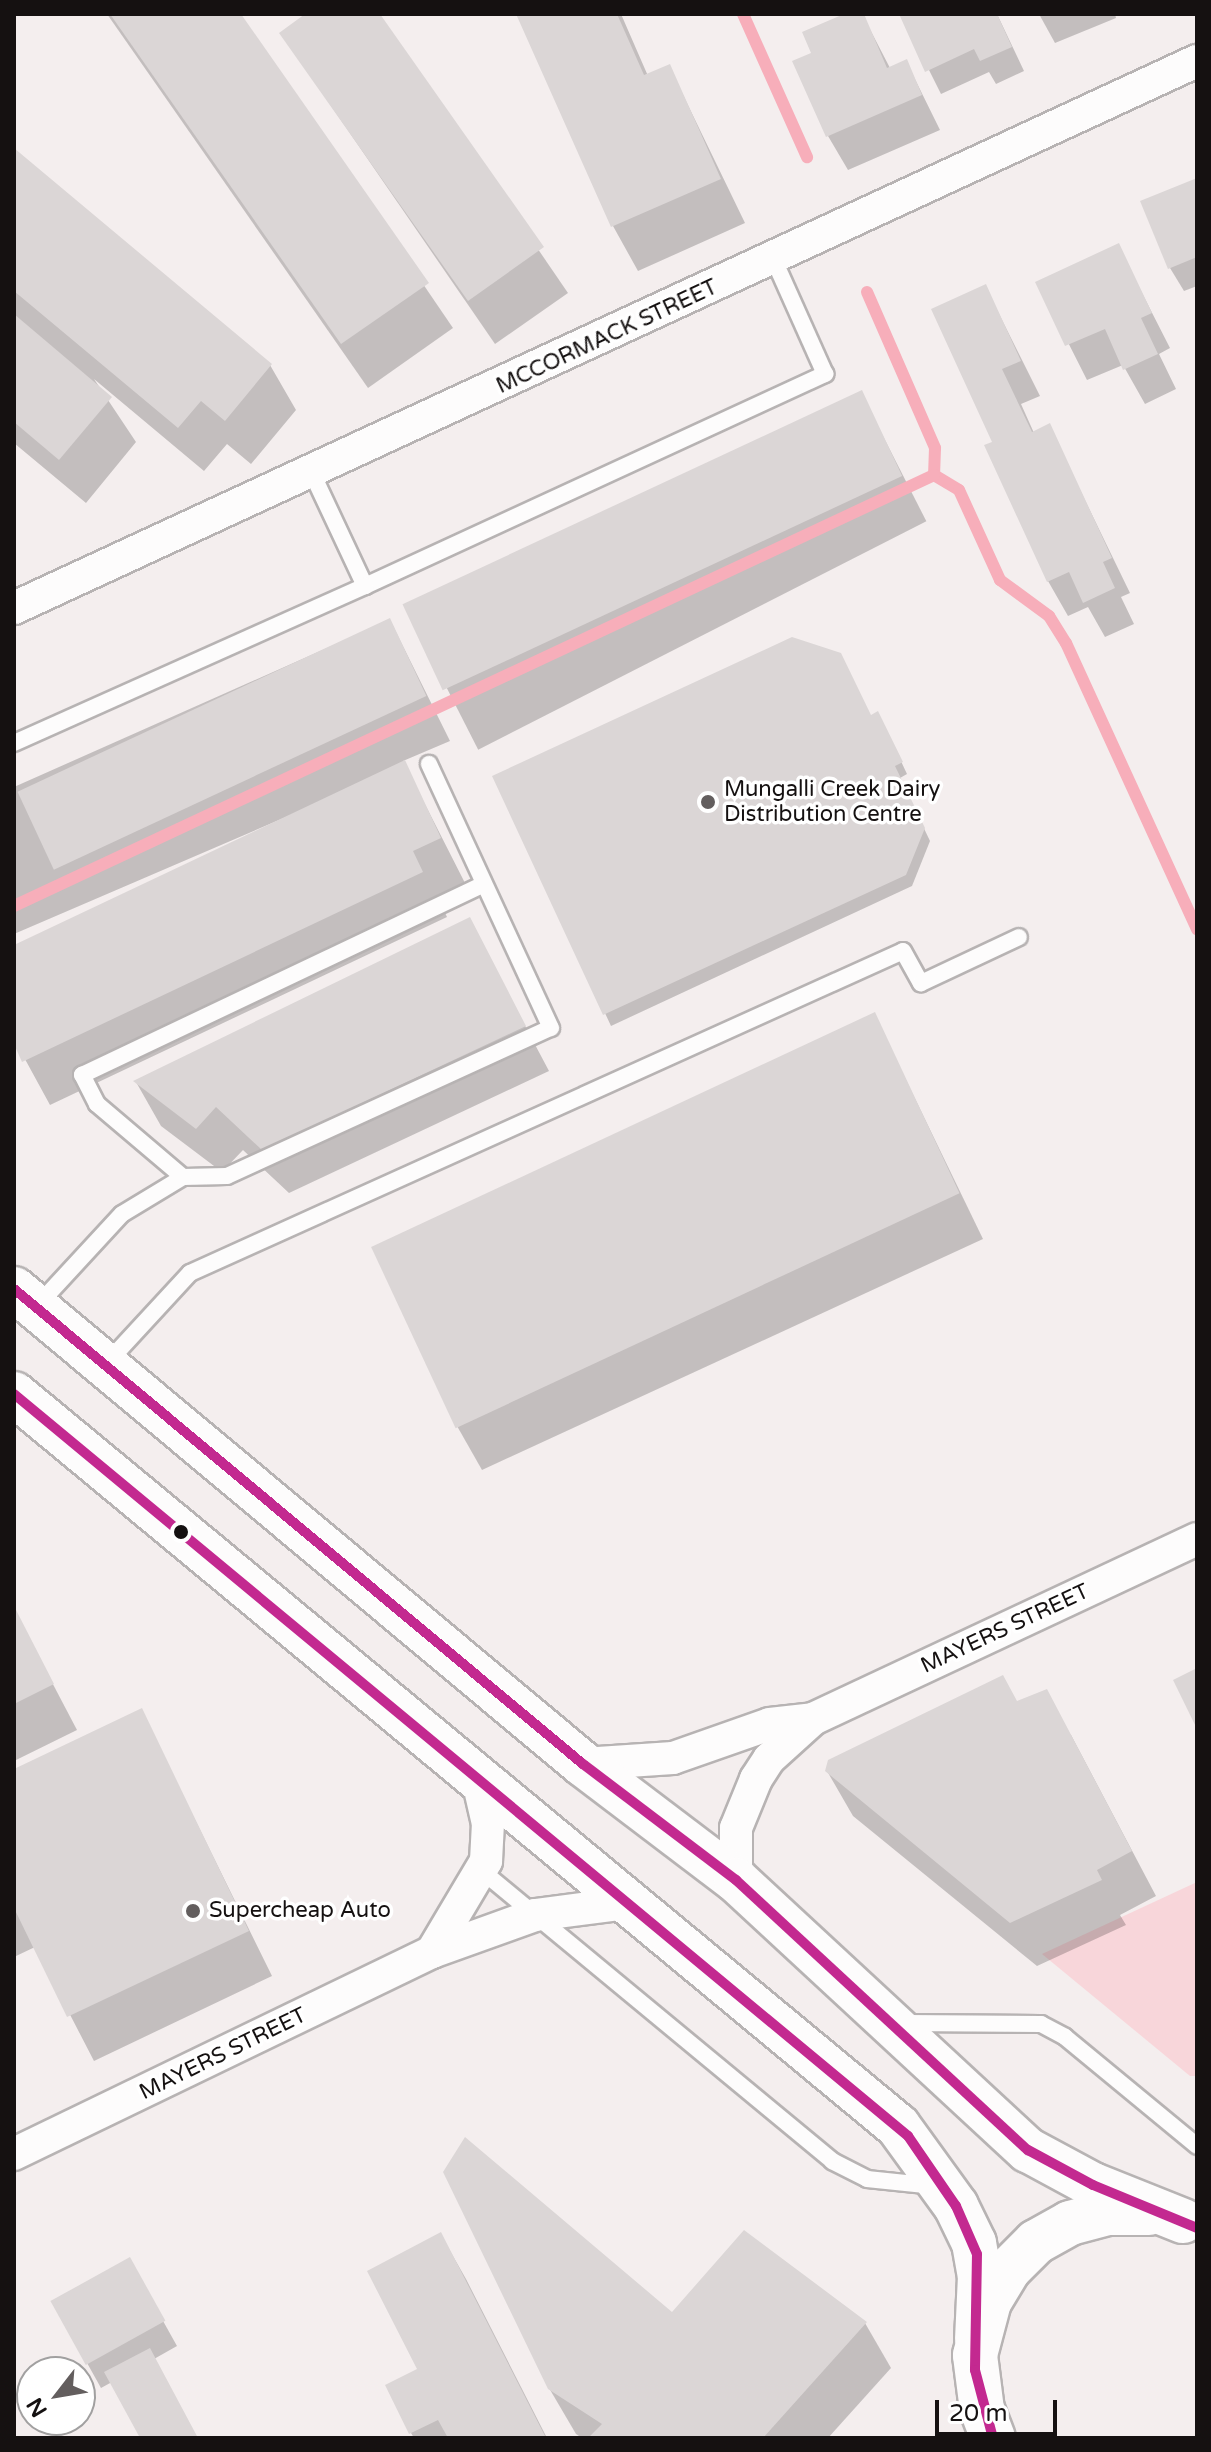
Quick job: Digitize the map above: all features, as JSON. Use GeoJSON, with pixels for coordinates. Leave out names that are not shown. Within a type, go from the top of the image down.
{"type":"FeatureCollection","features":[{"type":"Feature","properties":{"kind":"main road"},"geometry":{"type":"LineString","coordinates":[[25,1298],[583,1764],[736,1880],[892,2020],[1028,2150],[1093,2185],[1190,2224]]}},
{"type":"Feature","properties":{"kind":"main road"},"geometry":{"type":"LineString","coordinates":[[14,1394],[898,2126],[944,2187],[977,2254],[977,2386],[993,2438]]}},
{"type":"Feature","properties":{"kind":"main road"},"geometry":{"type":"LineString","coordinates":[[977,2339],[989,2302],[1009,2269],[1052,2232],[1088,2217],[1126,2212],[1190,2224]]}},
{"type":"Feature","properties":{"kind":"street","name":"MCCORMACK STREET"},"geometry":{"type":"LineString","coordinates":[[14,608],[774,260],[1197,61]]}},
{"type":"Feature","properties":{"kind":"street","name":"MAYERS STREET"},"geometry":{"type":"LineString","coordinates":[[736,1880],[736,1828],[756,1779],[769,1759],[813,1719],[1197,1539]]}},
{"type":"Feature","properties":{"kind":"street","name":"MAYERS STREET"},"geometry":{"type":"LineString","coordinates":[[583,1764],[673,1758],[770,1724],[813,1719]]}},
{"type":"Feature","properties":{"kind":"street"},"geometry":{"type":"LineString","coordinates":[[432,1952],[482,1871],[489,1836],[477,1776]]}},
{"type":"Feature","properties":{"kind":"street","name":"MAYERS STREET"},"geometry":{"type":"LineString","coordinates":[[14,2154],[432,1952],[535,1915],[628,1903]]}},
{"type":"Feature","properties":{"kind":"lane"},"geometry":{"type":"LineString","coordinates":[[14,743],[365,586],[825,374],[774,260]]}},
{"type":"Feature","properties":{"kind":"lane"},"geometry":{"type":"LineString","coordinates":[[312,473],[365,586]]}},
{"type":"Feature","properties":{"kind":"lane"},"geometry":{"type":"LineString","coordinates":[[25,1298],[122,1214],[183,1177],[227,1176],[551,1028],[429,764]]}},
{"type":"Feature","properties":{"kind":"lane"},"geometry":{"type":"LineString","coordinates":[[183,1177],[97,1104],[82,1075],[483,885]]}},
{"type":"Feature","properties":{"kind":"lane"},"geometry":{"type":"LineString","coordinates":[[105,1365],[190,1273],[903,951],[921,983],[1019,937]]}},
{"type":"Feature","properties":{"kind":"lane"},"geometry":{"type":"LineString","coordinates":[[482,1871],[839,2166],[867,2179],[944,2187]]}},
{"type":"Feature","properties":{"kind":"lane"},"geometry":{"type":"LineString","coordinates":[[892,2020],[946,2027],[1017,2020],[1041,2024],[1065,2037],[1197,2146]]}},
{"type":"Feature","properties":{"kind":"shaded area"},"geometry":{"type":"Polygon","coordinates":[[[1197,1882],[1197,2076],[1190,2076],[1042,1954],[1197,1882]]]}},
{"type":"Feature","properties":{"kind":"building"},"geometry":{"type":"Polygon","coordinates":[[[110,14],[241,14],[429,283],[341,344],[110,14]]]}},
{"type":"Feature","properties":{"kind":"building"},"geometry":{"type":"Polygon","coordinates":[[[305,14],[380,14],[544,247],[468,301],[279,33],[305,14]]]}},
{"type":"Feature","properties":{"kind":"building"},"geometry":{"type":"Polygon","coordinates":[[[516,14],[617,14],[644,75],[670,64],[721,179],[611,227],[516,14]]]}},
{"type":"Feature","properties":{"kind":"building"},"geometry":{"type":"Polygon","coordinates":[[[844,14],[864,14],[887,68],[907,59],[922,95],[826,137],[792,61],[811,53],[802,32],[844,14]]]}},
{"type":"Feature","properties":{"kind":"building"},"geometry":{"type":"Polygon","coordinates":[[[899,14],[997,14],[1012,47],[980,61],[974,49],[925,72],[899,14]]]}},
{"type":"Feature","properties":{"kind":"building"},"geometry":{"type":"Polygon","coordinates":[[[14,148],[272,364],[225,421],[201,401],[178,428],[14,291],[14,148]]]}},
{"type":"Feature","properties":{"kind":"building"},"geometry":{"type":"Polygon","coordinates":[[[1197,178],[1197,257],[1168,269],[1140,201],[1197,178]]]}},
{"type":"Feature","properties":{"kind":"building"},"geometry":{"type":"Polygon","coordinates":[[[1119,243],[1152,313],[1141,318],[1158,354],[1123,370],[1105,329],[1065,346],[1035,282],[1119,243]]]}},
{"type":"Feature","properties":{"kind":"building"},"geometry":{"type":"Polygon","coordinates":[[[986,284],[1021,361],[1002,369],[1032,432],[1050,423],[1112,558],[1103,562],[1115,588],[1083,603],[1069,572],[1047,582],[984,445],[992,442],[931,309],[986,284]]]}},
{"type":"Feature","properties":{"kind":"building"},"geometry":{"type":"Polygon","coordinates":[[[14,314],[112,397],[59,460],[14,422],[14,314]]]}},
{"type":"Feature","properties":{"kind":"building"},"geometry":{"type":"Polygon","coordinates":[[[862,390],[902,476],[443,690],[403,604],[862,390]]]}},
{"type":"Feature","properties":{"kind":"building"},"geometry":{"type":"Polygon","coordinates":[[[390,618],[426,696],[54,870],[18,792],[390,618]]]}},
{"type":"Feature","properties":{"kind":"building","name":"Mungalli Creek Dairy Distribution Centre"},"geometry":{"type":"Polygon","coordinates":[[[792,637],[841,653],[871,715],[878,711],[903,762],[895,766],[925,828],[906,875],[603,1015],[492,776],[792,637]]]}},
{"type":"Feature","properties":{"kind":"building"},"geometry":{"type":"Polygon","coordinates":[[[405,760],[441,838],[413,851],[423,872],[22,1062],[14,1044],[14,945],[405,760]]]}},
{"type":"Feature","properties":{"kind":"building"},"geometry":{"type":"Polygon","coordinates":[[[470,917],[526,1026],[262,1150],[216,1107],[196,1129],[133,1081],[470,917]]]}},
{"type":"Feature","properties":{"kind":"building"},"geometry":{"type":"Polygon","coordinates":[[[875,1012],[960,1193],[456,1428],[371,1247],[875,1012]]]}},
{"type":"Feature","properties":{"kind":"building"},"geometry":{"type":"Polygon","coordinates":[[[14,1606],[54,1684],[14,1704],[14,1606]]]}},
{"type":"Feature","properties":{"kind":"building"},"geometry":{"type":"Polygon","coordinates":[[[1197,1668],[1197,1729],[1173,1680],[1197,1668]]]}},
{"type":"Feature","properties":{"kind":"building"},"geometry":{"type":"Polygon","coordinates":[[[1003,1675],[1017,1701],[1047,1689],[1132,1851],[1097,1870],[1102,1880],[1010,1923],[825,1771],[828,1760],[1003,1675]]]}},
{"type":"Feature","properties":{"kind":"building"},"geometry":{"type":"Polygon","coordinates":[[[142,1708],[249,1931],[67,2017],[14,1908],[14,1769],[142,1708]]]}},
{"type":"Feature","properties":{"kind":"building"},"geometry":{"type":"Polygon","coordinates":[[[465,2137],[672,2312],[744,2230],[867,2322],[763,2438],[588,2438],[602,2424],[548,2389],[443,2172],[465,2137]]]}},
{"type":"Feature","properties":{"kind":"building"},"geometry":{"type":"Polygon","coordinates":[[[441,2232],[546,2438],[448,2438],[438,2420],[409,2434],[385,2385],[417,2369],[367,2271],[441,2232]]]}},
{"type":"Feature","properties":{"kind":"building"},"geometry":{"type":"Polygon","coordinates":[[[130,2257],[165,2321],[96,2359],[96,2356],[81,2356],[50,2301],[130,2257]]]}},
{"type":"Feature","properties":{"kind":"building"},"geometry":{"type":"Polygon","coordinates":[[[150,2348],[198,2438],[140,2438],[104,2372],[150,2348]]]}},
{"type":"Feature","properties":{"kind":"waterway"},"geometry":{"type":"LineString","coordinates":[[743,14],[807,157]]}},
{"type":"Feature","properties":{"kind":"waterway"},"geometry":{"type":"LineString","coordinates":[[867,292],[935,448],[934,475],[959,490],[1000,580],[1049,616],[1066,643],[1197,929]]}},
{"type":"Feature","properties":{"kind":"waterway"},"geometry":{"type":"LineString","coordinates":[[14,906],[934,475]]}},
{"type":"Feature","properties":{"kind":"transit line"},"geometry":{"type":"LineString","coordinates":[[14,1289],[583,1764],[736,1880],[1028,2150],[1093,2185],[1197,2228]]}},
{"type":"Feature","properties":{"kind":"transit line"},"geometry":{"type":"LineString","coordinates":[[14,1394],[908,2136],[956,2206],[977,2254],[975,2370],[993,2438]]}},
{"type":"Feature","properties":{"kind":"place","name":"Mungalli Creek Dairy Distribution Centre"},"geometry":{"type":"Point","coordinates":[708,802]}},
{"type":"Feature","properties":{"kind":"place","name":"Supercheap Auto"},"geometry":{"type":"Point","coordinates":[193,1911]}}]}
